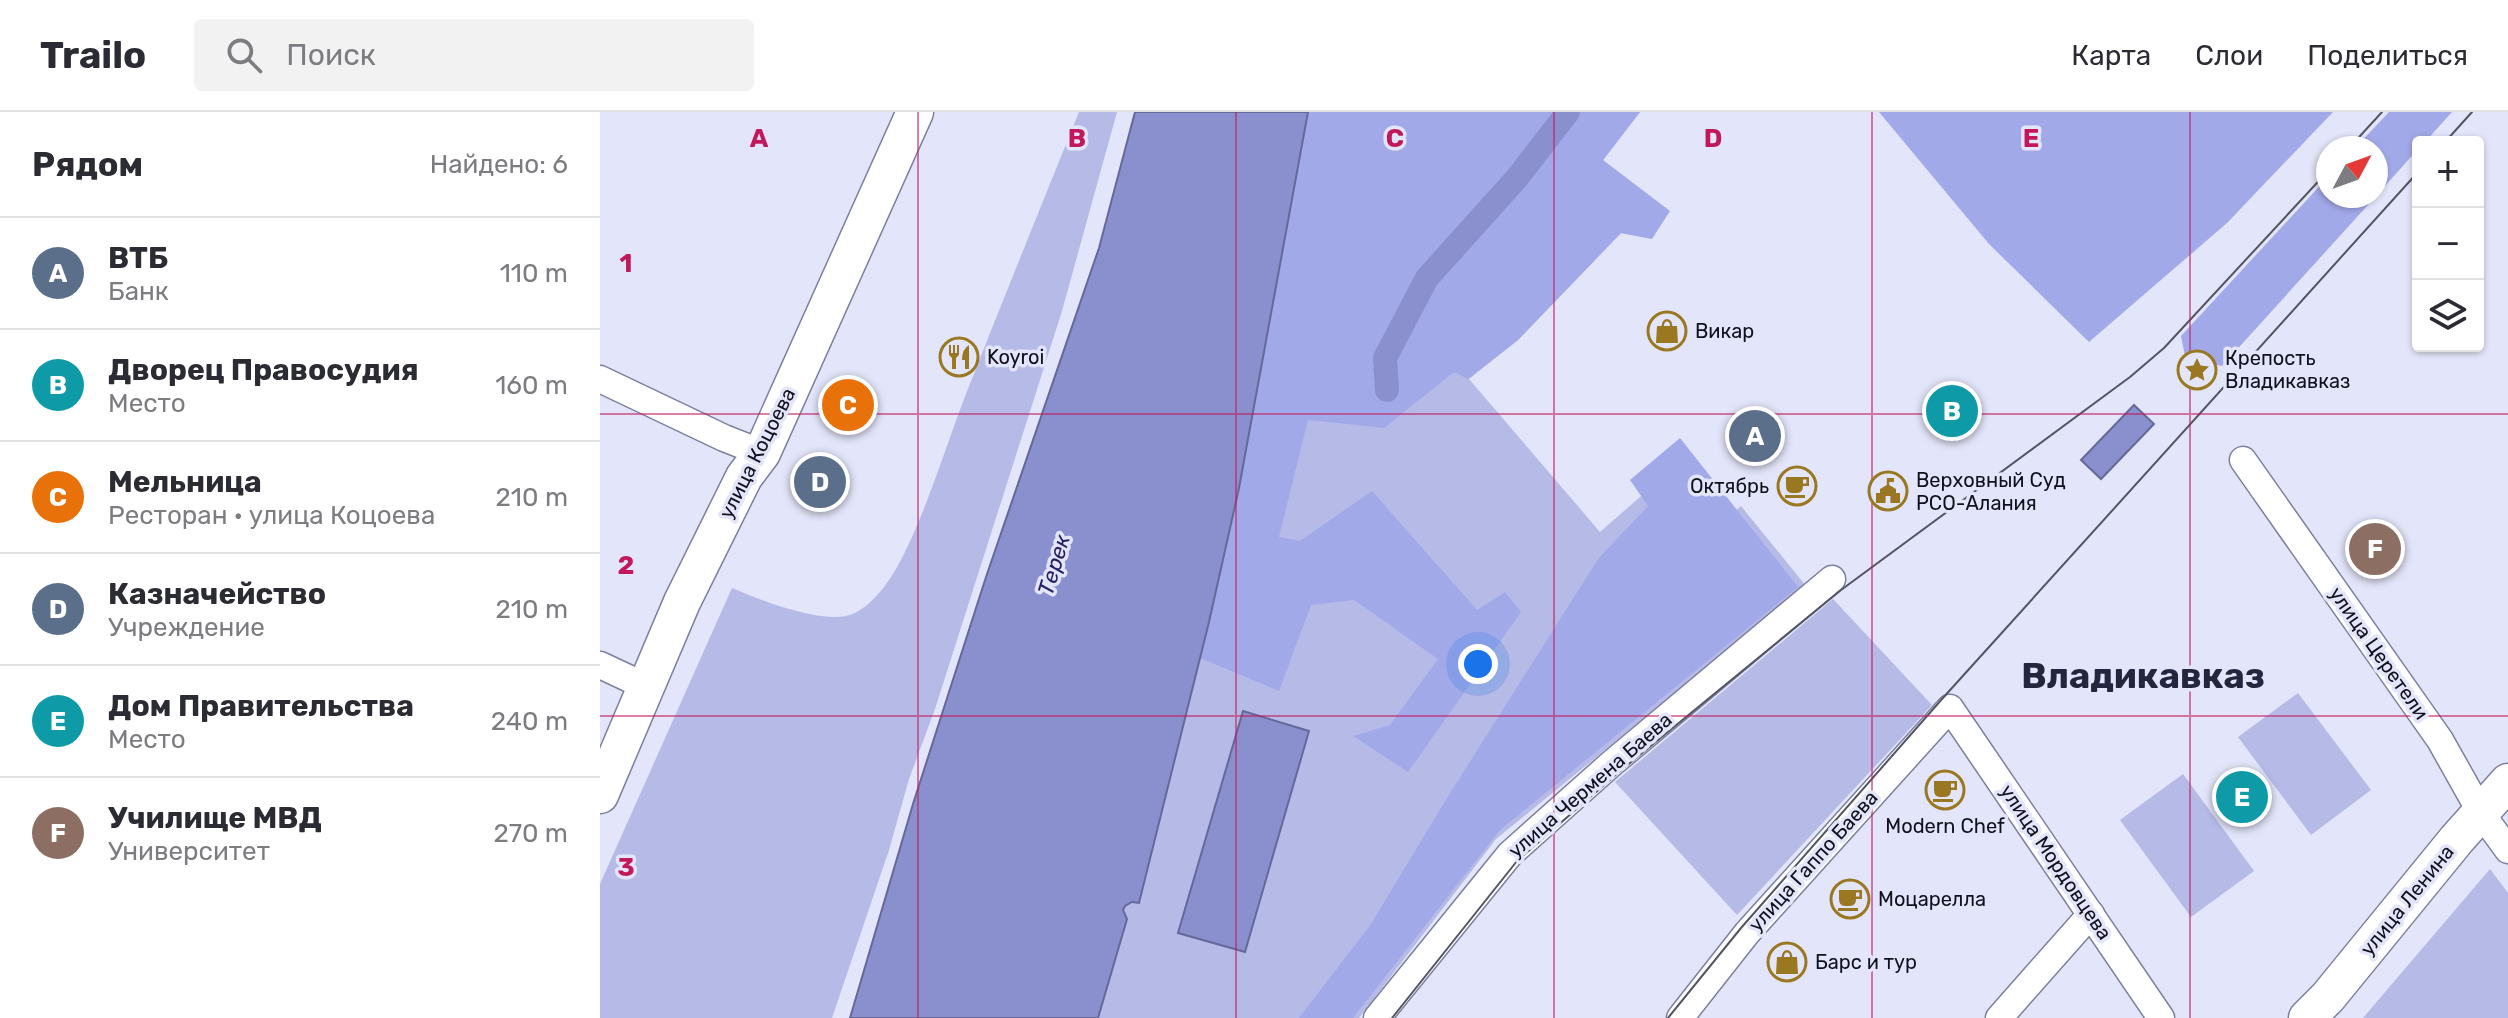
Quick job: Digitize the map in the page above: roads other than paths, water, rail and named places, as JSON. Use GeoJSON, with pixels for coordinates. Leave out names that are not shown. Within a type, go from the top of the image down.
{"type":"FeatureCollection","features":[{"type":"Feature","properties":{"kind":"street","name":"улица Коцоева"},"geometry":{"type":"LineString","coordinates":[[600,795],[689,588],[744,477],[762,453],[915,112]]}},
{"type":"Feature","properties":{"kind":"street"},"geometry":{"type":"LineString","coordinates":[[600,379],[762,453]]}},
{"type":"Feature","properties":{"kind":"street","name":"улица Церетели"},"geometry":{"type":"LineString","coordinates":[[2243,460],[2440,740],[2481,813],[2508,850]]}},
{"type":"Feature","properties":{"kind":"street","name":"улица Чермена Баева"},"geometry":{"type":"LineString","coordinates":[[1377,1018],[1510,854],[1611,764],[1832,579]]}},
{"type":"Feature","properties":{"kind":"street"},"geometry":{"type":"LineString","coordinates":[[600,665],[647,687]]}},
{"type":"Feature","properties":{"kind":"street","name":"улица Мордовцева"},"geometry":{"type":"LineString","coordinates":[[1950,708],[2161,1018]]}},
{"type":"Feature","properties":{"kind":"street","name":"улица Гаппо Баева"},"geometry":{"type":"LineString","coordinates":[[1680,1018],[1747,933],[1950,708]]}},
{"type":"Feature","properties":{"kind":"street","name":"улица Ленина"},"geometry":{"type":"LineString","coordinates":[[2307,1018],[2508,782]]}},
{"type":"Feature","properties":{"kind":"street"},"geometry":{"type":"LineString","coordinates":[[1999,1018],[2091,914]]}},
{"type":"Feature","properties":{"kind":"water","name":"Терек"},"geometry":{"type":"Polygon","coordinates":[[[1135,112],[1308,112],[1239,488],[1139,903],[1132,902],[1123,910],[1127,919],[1098,1018],[850,1018],[913,804],[986,577],[1099,248],[1135,112]]]}},
{"type":"Feature","properties":{"kind":"water"},"geometry":{"type":"Polygon","coordinates":[[[2134,405],[2154,424],[2101,479],[2081,460],[2134,405]]]}},
{"type":"Feature","properties":{"kind":"water"},"geometry":{"type":"Polygon","coordinates":[[[1243,711],[1309,731],[1245,952],[1178,933],[1243,711]]]}},
{"type":"Feature","properties":{"kind":"waterway"},"geometry":{"type":"LineString","coordinates":[[1387,390],[1385,358],[1427,278],[1517,178],[1568,112]]}},
{"type":"Feature","properties":{"kind":"tram line"},"geometry":{"type":"LineString","coordinates":[[2360,136],[2382,112]]}},
{"type":"Feature","properties":{"kind":"tram line"},"geometry":{"type":"LineString","coordinates":[[2450,136],[2472,112]]}},
{"type":"Feature","properties":{"kind":"tram line"},"geometry":{"type":"LineString","coordinates":[[1668,1018],[1741,928],[1942,699],[2412,179]]}},
{"type":"Feature","properties":{"kind":"tram line"},"geometry":{"type":"LineString","coordinates":[[1392,1018],[1517,861],[1619,772],[1841,590],[2130,377],[2164,348],[2316,184]]}},
{"type":"Feature","properties":{"kind":"place","name":"Викар"},"geometry":{"type":"Point","coordinates":[1667,331]}},
{"type":"Feature","properties":{"kind":"place","name":"Koyroi"},"geometry":{"type":"Point","coordinates":[959,357]}},
{"type":"Feature","properties":{"kind":"place","name":"Крепость Владикавказ"},"geometry":{"type":"Point","coordinates":[2197,370]}},
{"type":"Feature","properties":{"kind":"place","name":"Мельница"},"geometry":{"type":"Point","coordinates":[848,405]}},
{"type":"Feature","properties":{"kind":"place","name":"Дворец Правосудия"},"geometry":{"type":"Point","coordinates":[1952,411]}},
{"type":"Feature","properties":{"kind":"place","name":"ВТБ"},"geometry":{"type":"Point","coordinates":[1755,436]}},
{"type":"Feature","properties":{"kind":"place","name":"Казначейство"},"geometry":{"type":"Point","coordinates":[820,482]}},
{"type":"Feature","properties":{"kind":"place","name":"Октябрь"},"geometry":{"type":"Point","coordinates":[1797,486]}},
{"type":"Feature","properties":{"kind":"place","name":"Верховный Суд РСО-Алания"},"geometry":{"type":"Point","coordinates":[1888,491]}},
{"type":"Feature","properties":{"kind":"place","name":"Училище МВД"},"geometry":{"type":"Point","coordinates":[2375,549]}},
{"type":"Feature","properties":{"kind":"place","name":"Modern Chef"},"geometry":{"type":"Point","coordinates":[1945,790]}},
{"type":"Feature","properties":{"kind":"place","name":"Дом Правительства"},"geometry":{"type":"Point","coordinates":[2242,797]}},
{"type":"Feature","properties":{"kind":"place","name":"Моцарелла"},"geometry":{"type":"Point","coordinates":[1850,899]}},
{"type":"Feature","properties":{"kind":"place","name":"Барс и тур"},"geometry":{"type":"Point","coordinates":[1787,962]}},
{"type":"Feature","properties":{"kind":"district","name":"Владикавказ"},"geometry":{"type":"Point","coordinates":[2143,675]}}]}
